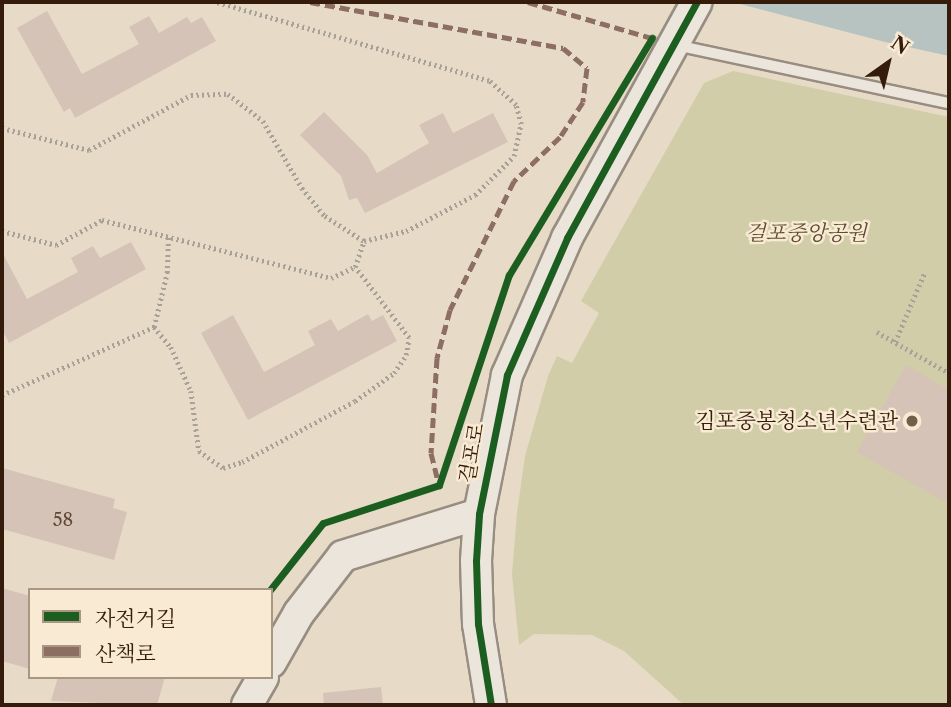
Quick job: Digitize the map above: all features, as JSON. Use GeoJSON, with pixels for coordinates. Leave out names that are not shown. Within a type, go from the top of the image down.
{"type":"FeatureCollection","features":[{"type":"Feature","properties":{"kind":"street","name":"걸포로"},"geometry":{"type":"LineString","coordinates":[[491,705],[478,624],[479,514],[507,375],[527,321],[697,2]]}},
{"type":"Feature","properties":{"kind":"street"},"geometry":{"type":"LineString","coordinates":[[273,625],[297,583],[342,539],[372,525],[432,512],[479,514]]}},
{"type":"Feature","properties":{"kind":"street"},"geometry":{"type":"LineString","coordinates":[[273,658],[299,613],[343,556],[479,514]]}},
{"type":"Feature","properties":{"kind":"street"},"geometry":{"type":"LineString","coordinates":[[230,705],[244,679]]}},
{"type":"Feature","properties":{"kind":"street"},"geometry":{"type":"LineString","coordinates":[[247,705],[262,679]]}},
{"type":"Feature","properties":{"kind":"lane"},"geometry":{"type":"LineString","coordinates":[[677,38],[949,103]]}},
{"type":"Feature","properties":{"kind":"path"},"geometry":{"type":"LineString","coordinates":[[2,128],[89,150],[191,95],[228,94],[263,121],[302,188],[326,216],[364,241],[406,231],[475,195],[498,176],[520,139],[516,105],[489,81],[462,71],[215,2]]}},
{"type":"Feature","properties":{"kind":"path"},"geometry":{"type":"LineString","coordinates":[[2,231],[56,244],[102,220],[331,278],[355,267],[364,241]]}},
{"type":"Feature","properties":{"kind":"path"},"geometry":{"type":"LineString","coordinates":[[154,327],[167,273],[168,237]]}},
{"type":"Feature","properties":{"kind":"path"},"geometry":{"type":"LineString","coordinates":[[154,327],[171,347],[191,391],[199,451],[208,462],[223,468],[355,401],[394,373],[406,355],[409,338],[355,267]]}},
{"type":"Feature","properties":{"kind":"path"},"geometry":{"type":"LineString","coordinates":[[895,342],[924,274]]}},
{"type":"Feature","properties":{"kind":"path"},"geometry":{"type":"LineString","coordinates":[[2,395],[26,388],[127,334],[154,327]]}},
{"type":"Feature","properties":{"kind":"path"},"geometry":{"type":"LineString","coordinates":[[877,332],[949,373]]}},
{"type":"Feature","properties":{"kind":"green space","name":"걸포중앙공원"},"geometry":{"type":"Polygon","coordinates":[[[733,71],[949,117],[949,705],[684,705],[624,651],[592,635],[534,634],[519,645],[512,574],[517,513],[525,456],[548,376],[557,356],[572,363],[599,313],[581,301],[704,83],[733,71]]]}},
{"type":"Feature","properties":{"kind":"shaded area"},"geometry":{"type":"Polygon","coordinates":[[[732,2],[949,2],[949,56],[885,42],[732,2]]]}},
{"type":"Feature","properties":{"kind":"building"},"geometry":{"type":"Polygon","coordinates":[[[47,11],[82,74],[139,44],[129,27],[149,16],[159,33],[187,17],[191,23],[202,17],[216,41],[75,118],[70,108],[64,112],[17,28],[47,11]]]}},
{"type":"Feature","properties":{"kind":"building"},"geometry":{"type":"Polygon","coordinates":[[[324,112],[367,155],[377,173],[429,143],[419,125],[443,113],[453,133],[493,113],[508,142],[365,213],[357,198],[349,200],[341,176],[300,135],[324,112]]]}},
{"type":"Feature","properties":{"kind":"building"},"geometry":{"type":"Polygon","coordinates":[[[131,242],[146,269],[9,343],[2,329],[2,252],[27,299],[78,272],[71,258],[93,246],[100,258],[131,242]]]}},
{"type":"Feature","properties":{"kind":"building"},"geometry":{"type":"Polygon","coordinates":[[[368,314],[372,321],[383,315],[397,341],[248,420],[201,333],[233,315],[264,372],[315,345],[308,331],[331,319],[338,331],[368,314]]]}},
{"type":"Feature","properties":{"kind":"building","name":"김포중봉청소년수련관"},"geometry":{"type":"Polygon","coordinates":[[[906,365],[949,390],[949,504],[857,452],[906,365]]]}},
{"type":"Feature","properties":{"kind":"building"},"geometry":{"type":"Polygon","coordinates":[[[2,468],[115,499],[113,508],[127,512],[114,560],[2,529],[2,468]]]}},
{"type":"Feature","properties":{"kind":"building"},"geometry":{"type":"Polygon","coordinates":[[[2,588],[28,595],[28,668],[2,661],[2,588]]]}},
{"type":"Feature","properties":{"kind":"building"},"geometry":{"type":"Polygon","coordinates":[[[57,679],[164,679],[157,705],[51,701],[57,679]]]}},
{"type":"Feature","properties":{"kind":"building"},"geometry":{"type":"Polygon","coordinates":[[[381,687],[383,705],[324,705],[323,693],[381,687]]]}},
{"type":"Feature","properties":{"kind":"marked path"},"geometry":{"type":"LineString","coordinates":[[310,2],[563,48],[587,68],[583,102],[560,137],[514,181],[450,310],[437,358],[431,453],[438,482]]}},
{"type":"Feature","properties":{"kind":"marked path"},"geometry":{"type":"LineString","coordinates":[[528,2],[655,39]]}},
{"type":"Feature","properties":{"kind":"cycle path"},"geometry":{"type":"LineString","coordinates":[[491,705],[478,624],[476,561],[479,514],[507,375],[567,238],[697,2]]}},
{"type":"Feature","properties":{"kind":"cycle path"},"geometry":{"type":"LineString","coordinates":[[272,588],[323,523],[439,485],[509,275],[652,38]]}},
{"type":"Feature","properties":{"kind":"place","name":"김포중봉청소년수련관"},"geometry":{"type":"Point","coordinates":[912,421]}}]}
